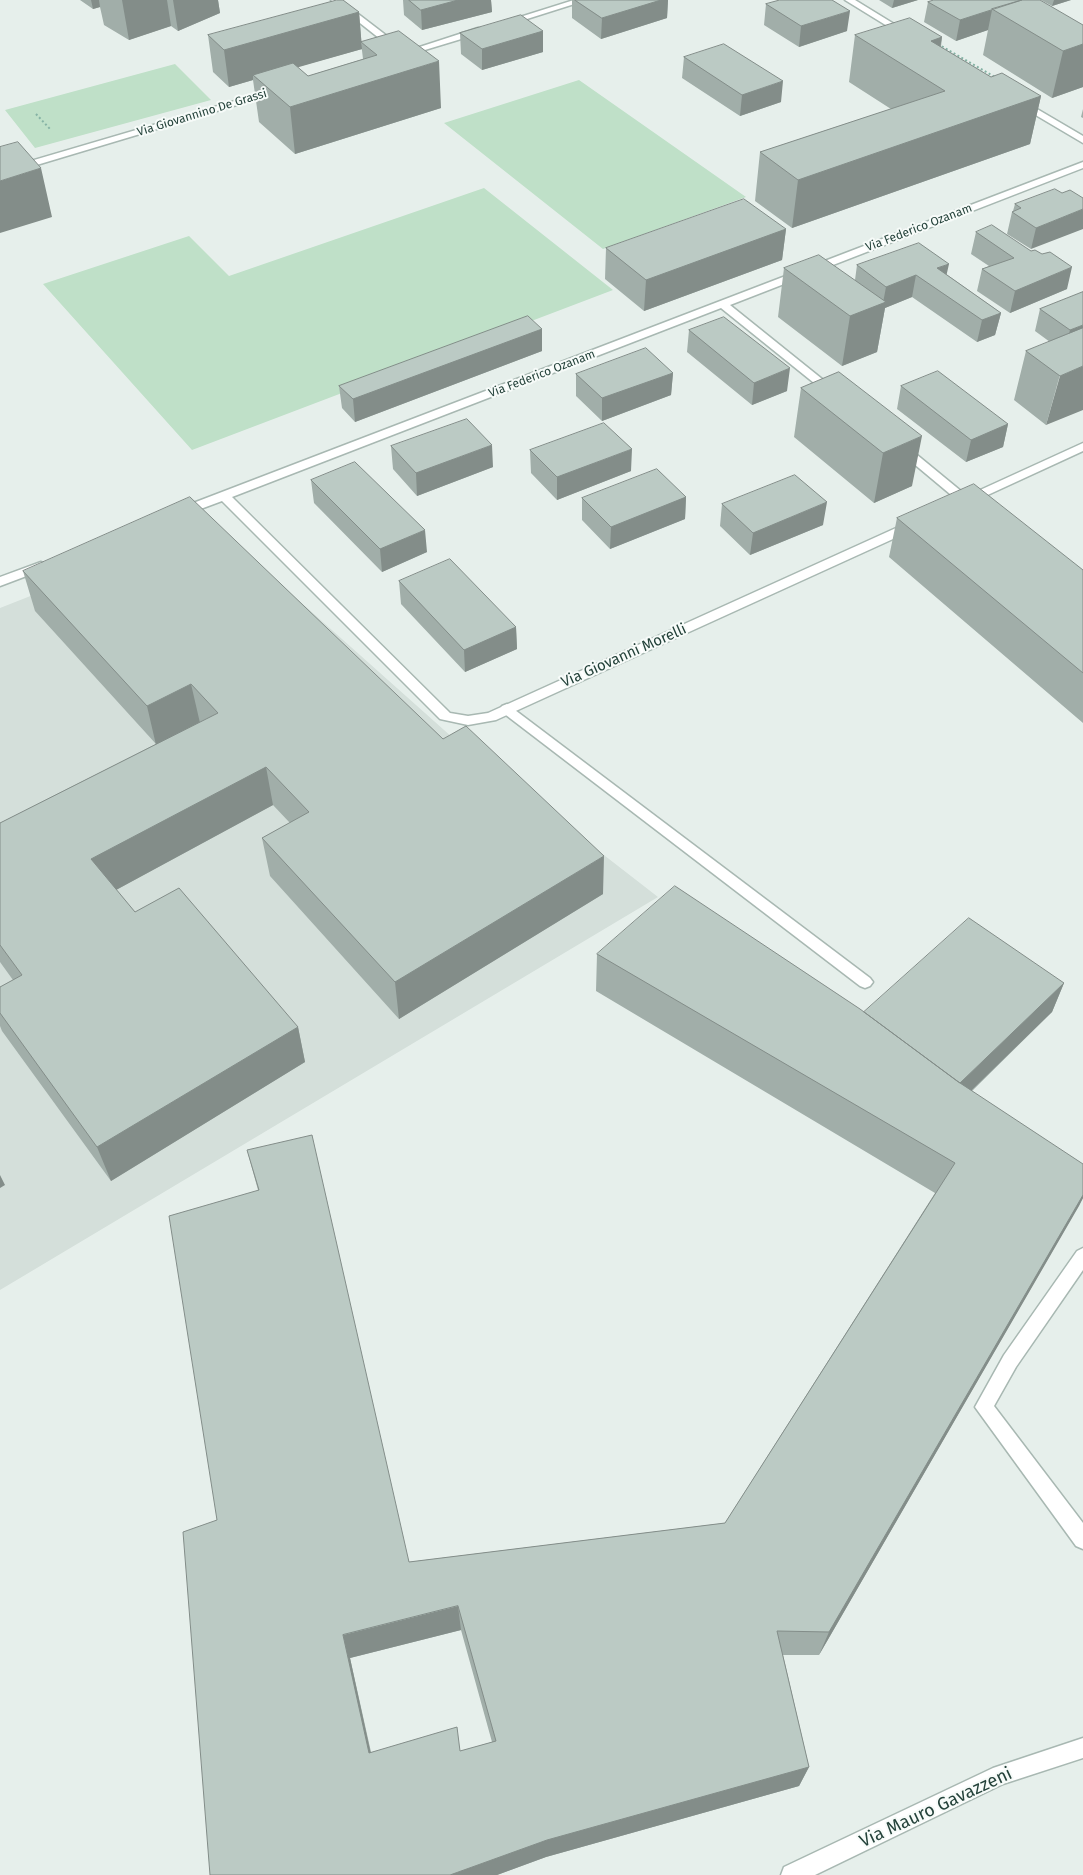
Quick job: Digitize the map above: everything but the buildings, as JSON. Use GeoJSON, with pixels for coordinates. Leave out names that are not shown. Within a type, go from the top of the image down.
{"type":"FeatureCollection","features":[{"type":"Feature","properties":{"kind":"street"},"geometry":{"type":"LineString","coordinates":[[335,0],[399,55],[583,0]]}},
{"type":"Feature","properties":{"kind":"street"},"geometry":{"type":"LineString","coordinates":[[849,0],[921,43]]}},
{"type":"Feature","properties":{"kind":"street","name":"Via Giovannino De Grassi"},"geometry":{"type":"LineString","coordinates":[[0,174],[280,90]]}},
{"type":"Feature","properties":{"kind":"street"},"geometry":{"type":"LineString","coordinates":[[1012,97],[1083,140]]}},
{"type":"Feature","properties":{"kind":"street","name":"Via Federico Ozanam"},"geometry":{"type":"LineString","coordinates":[[170,517],[1083,165]]}},
{"type":"Feature","properties":{"kind":"street"},"geometry":{"type":"LineString","coordinates":[[723,304],[845,402]]}},
{"type":"Feature","properties":{"kind":"street"},"geometry":{"type":"LineString","coordinates":[[890,439],[966,501]]}},
{"type":"Feature","properties":{"kind":"street"},"geometry":{"type":"LineString","coordinates":[[948,509],[1083,447]]}},
{"type":"Feature","properties":{"kind":"street","name":"Via Giovanni Morelli"},"geometry":{"type":"LineString","coordinates":[[224,496],[446,716],[457,721],[476,721],[507,709],[921,521]]}},
{"type":"Feature","properties":{"kind":"street"},"geometry":{"type":"LineString","coordinates":[[0,582],[54,562]]}},
{"type":"Feature","properties":{"kind":"street"},"geometry":{"type":"LineString","coordinates":[[507,709],[865,982]]}},
{"type":"Feature","properties":{"kind":"street"},"geometry":{"type":"LineString","coordinates":[[1083,1256],[1010,1361],[984,1407],[1083,1539]]}},
{"type":"Feature","properties":{"kind":"street","name":"Via Mauro Gavazzeni"},"geometry":{"type":"LineString","coordinates":[[792,1875],[1000,1776],[1083,1748]]}},
{"type":"Feature","properties":{"kind":"path"},"geometry":{"type":"LineString","coordinates":[[933,41],[1000,80]]}},
{"type":"Feature","properties":{"kind":"shaded area"},"geometry":{"type":"Polygon","coordinates":[[[213,524],[453,738],[658,897],[0,1290],[0,608],[213,524]]]}},
{"type":"Feature","properties":{"kind":"green space"},"geometry":{"type":"Polygon","coordinates":[[[175,64],[211,100],[35,148],[5,110],[175,64]]]}},
{"type":"Feature","properties":{"kind":"green space"},"geometry":{"type":"Polygon","coordinates":[[[579,80],[746,197],[603,249],[444,123],[579,80]]]}},
{"type":"Feature","properties":{"kind":"green space"},"geometry":{"type":"Polygon","coordinates":[[[484,188],[613,290],[192,450],[43,284],[189,236],[229,276],[484,188]]]}}]}
